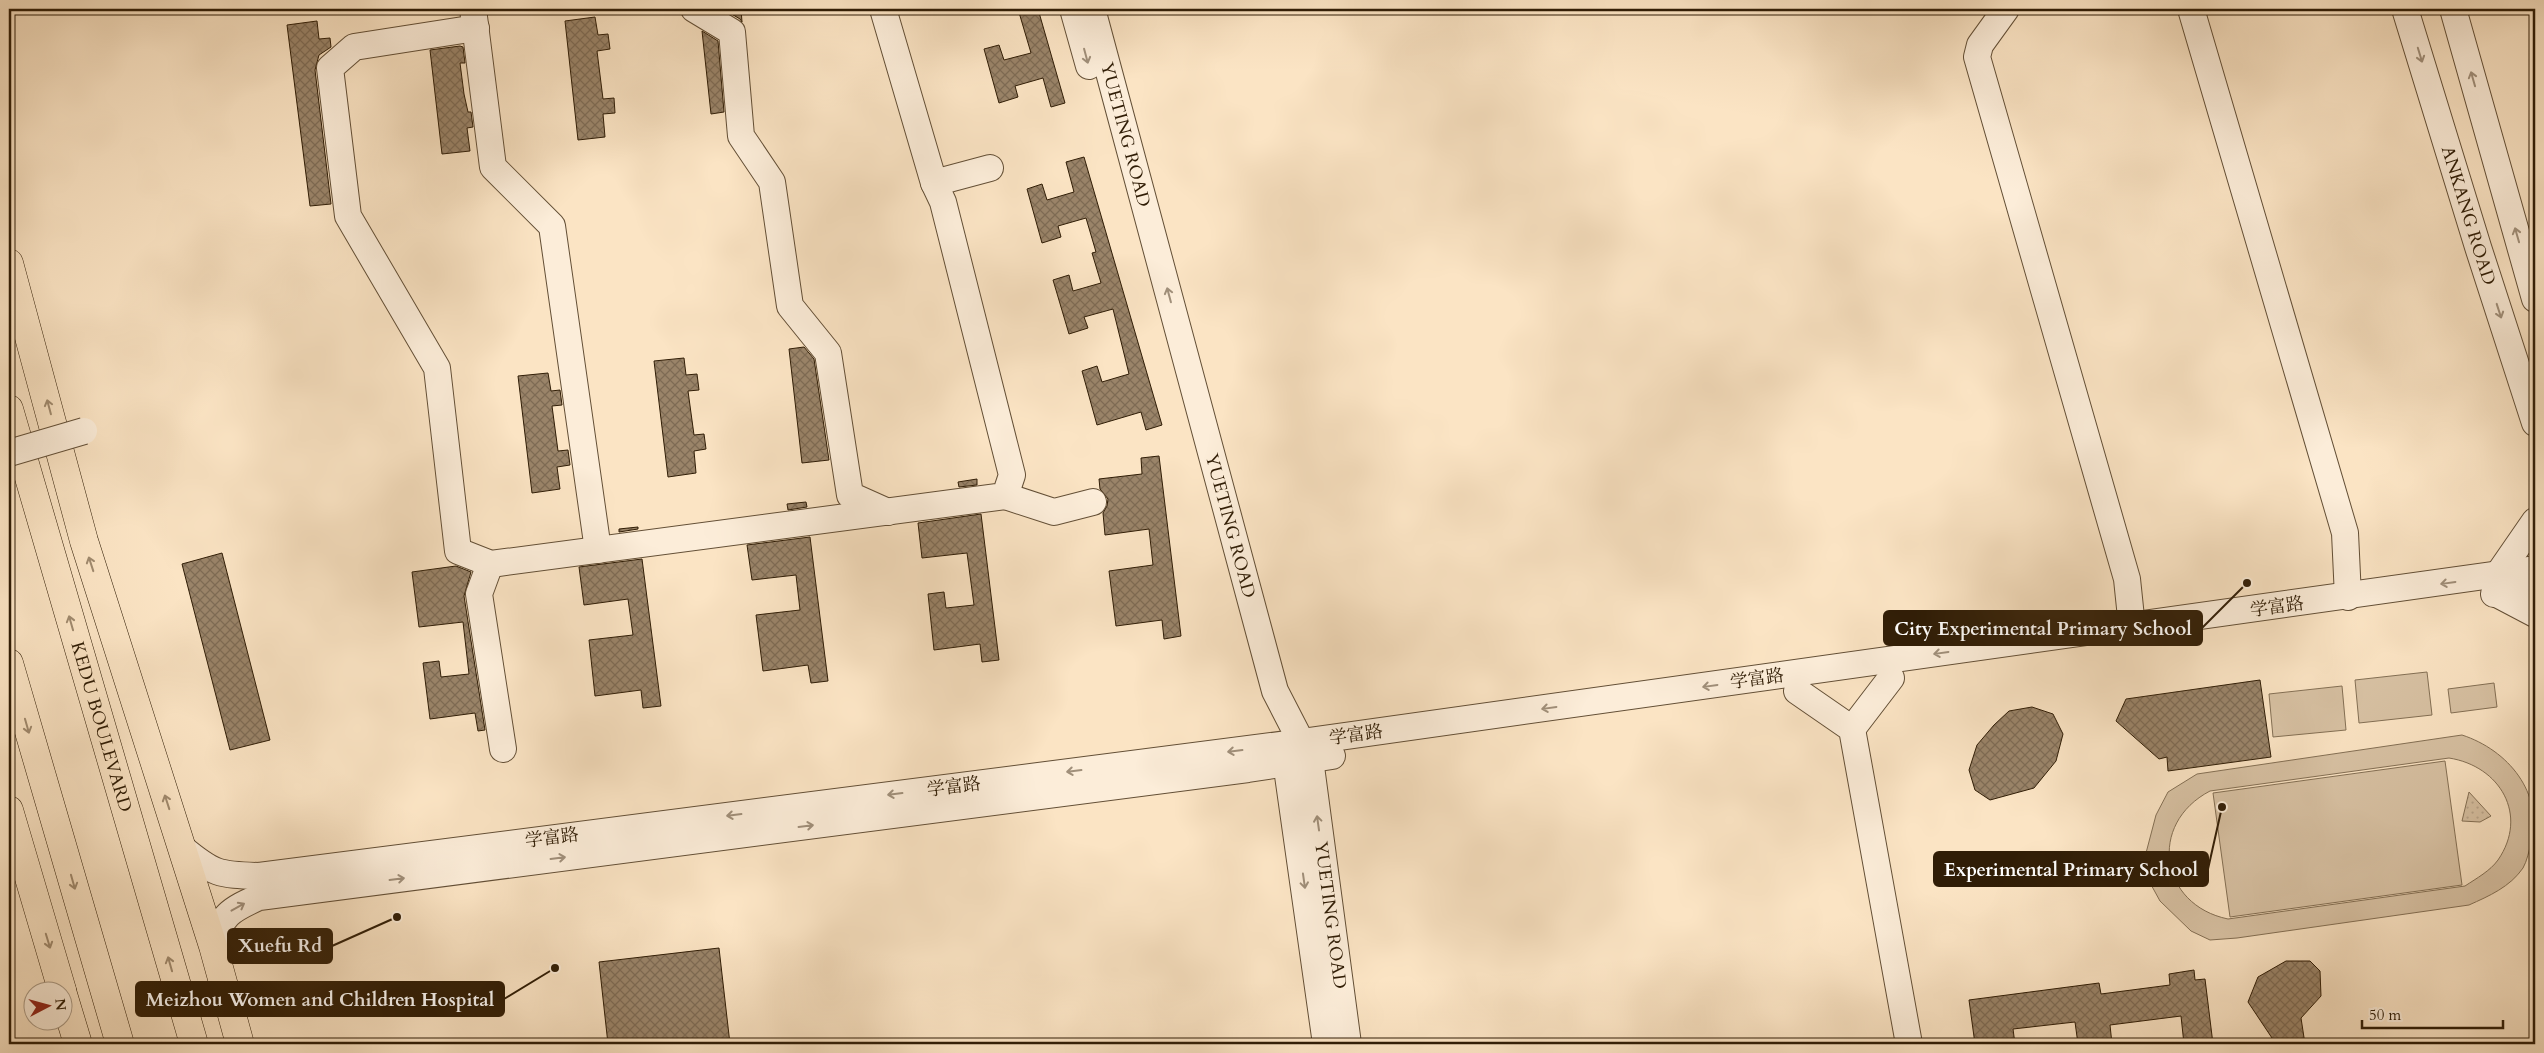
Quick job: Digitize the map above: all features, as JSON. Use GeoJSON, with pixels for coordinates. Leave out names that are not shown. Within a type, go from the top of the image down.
{"type":"FeatureCollection","features":[{"type":"Feature","properties":{"kind":"main road"},"geometry":{"type":"LineString","coordinates":[[9,263],[84,541],[213,946],[240,1044]]}},
{"type":"Feature","properties":{"kind":"main road","name":"KEDU BOULEVARD"},"geometry":{"type":"LineString","coordinates":[[9,409],[194,1044]]}},
{"type":"Feature","properties":{"kind":"main road"},"geometry":{"type":"LineString","coordinates":[[9,663],[120,1044]]}},
{"type":"Feature","properties":{"kind":"main road"},"geometry":{"type":"LineString","coordinates":[[9,810],[59,980]]}},
{"type":"Feature","properties":{"kind":"main road"},"geometry":{"type":"LineString","coordinates":[[72,1024],[78,1044]]}},
{"type":"Feature","properties":{"kind":"street"},"geometry":{"type":"LineString","coordinates":[[694,9],[732,32],[741,136],[772,182],[790,306],[828,353],[850,495],[888,512]]}},
{"type":"Feature","properties":{"kind":"street"},"geometry":{"type":"LineString","coordinates":[[882,9],[934,183],[943,202],[1012,475],[1005,496]]}},
{"type":"Feature","properties":{"kind":"street","name":"YUETING ROAD"},"geometry":{"type":"LineString","coordinates":[[1073,9],[1260,692],[1296,752],[1326,1044]]}},
{"type":"Feature","properties":{"kind":"street","name":"YUETING ROAD"},"geometry":{"type":"LineString","coordinates":[[1092,9],[1275,691],[1296,752],[1348,1044]]}},
{"type":"Feature","properties":{"kind":"street"},"geometry":{"type":"LineString","coordinates":[[2006,9],[1980,45],[1977,57],[2126,578],[2132,627]]}},
{"type":"Feature","properties":{"kind":"street"},"geometry":{"type":"LineString","coordinates":[[2191,9],[2345,533],[2348,597]]}},
{"type":"Feature","properties":{"kind":"street","name":"ANKANG ROAD"},"geometry":{"type":"LineString","coordinates":[[2406,9],[2478,247],[2535,423]]}},
{"type":"Feature","properties":{"kind":"street"},"geometry":{"type":"LineString","coordinates":[[2453,9],[2535,299]]}},
{"type":"Feature","properties":{"kind":"street"},"geometry":{"type":"LineString","coordinates":[[598,550],[552,226],[493,167],[475,18],[354,47],[330,68],[348,216],[437,368],[458,551],[490,564],[598,550],[888,512],[1005,496],[1054,512],[1093,502]]}},
{"type":"Feature","properties":{"kind":"street"},"geometry":{"type":"LineString","coordinates":[[934,183],[990,168]]}},
{"type":"Feature","properties":{"kind":"street"},"geometry":{"type":"LineString","coordinates":[[9,453],[84,431]]}},
{"type":"Feature","properties":{"kind":"street"},"geometry":{"type":"LineString","coordinates":[[2535,521],[2497,585],[2535,614]]}},
{"type":"Feature","properties":{"kind":"street"},"geometry":{"type":"LineString","coordinates":[[490,564],[479,594],[503,749]]}},
{"type":"Feature","properties":{"kind":"street","name":"学富路"},"geometry":{"type":"LineString","coordinates":[[182,848],[206,868],[229,875],[259,876],[1797,691],[2497,585],[2535,569]]}},
{"type":"Feature","properties":{"kind":"street","name":"学富路"},"geometry":{"type":"LineString","coordinates":[[213,946],[218,925],[233,909],[258,897],[1296,752],[2132,627],[2348,597],[2497,585],[2535,588]]}},
{"type":"Feature","properties":{"kind":"street"},"geometry":{"type":"LineString","coordinates":[[1852,729],[1891,678]]}},
{"type":"Feature","properties":{"kind":"street"},"geometry":{"type":"LineString","coordinates":[[1797,691],[1852,729],[1909,1044]]}},
{"type":"Feature","properties":{"kind":"shaded area"},"geometry":{"type":"Polygon","coordinates":[[[2427,672],[2432,715],[2359,723],[2355,680],[2427,672]]]}},
{"type":"Feature","properties":{"kind":"shaded area"},"geometry":{"type":"Polygon","coordinates":[[[2494,683],[2497,707],[2451,713],[2448,689],[2494,683]]]}},
{"type":"Feature","properties":{"kind":"shaded area"},"geometry":{"type":"Polygon","coordinates":[[[2342,686],[2346,730],[2273,737],[2269,694],[2342,686]]]}},
{"type":"Feature","properties":{"kind":"shaded area"},"geometry":{"type":"Polygon","coordinates":[[[2462,735],[2494,751],[2519,776],[2527,791],[2532,807],[2534,825],[2531,843],[2523,868],[2512,881],[2499,890],[2469,905],[2237,938],[2210,940],[2191,931],[2160,901],[2149,881],[2146,853],[2156,815],[2168,792],[2197,774],[2462,735]],[[2449,758],[2210,791],[2190,805],[2177,823],[2170,842],[2170,862],[2176,881],[2188,898],[2205,911],[2228,919],[2465,886],[2495,864],[2507,843],[2511,826],[2510,810],[2504,795],[2495,782],[2483,771],[2467,763],[2449,758]]]}},
{"type":"Feature","properties":{"kind":"shaded area"},"geometry":{"type":"Polygon","coordinates":[[[2445,761],[2462,885],[2230,917],[2213,793],[2445,761]]]}},
{"type":"Feature","properties":{"kind":"shaded area"},"geometry":{"type":"Polygon","coordinates":[[[2469,792],[2491,816],[2480,822],[2462,821],[2469,792]]]}},
{"type":"Feature","properties":{"kind":"building"},"geometry":{"type":"Polygon","coordinates":[[[723,9],[741,9],[742,22],[740,19],[723,9]]]}},
{"type":"Feature","properties":{"kind":"building"},"geometry":{"type":"Polygon","coordinates":[[[1018,9],[1038,9],[1065,103],[1051,107],[1043,78],[1015,86],[1018,97],[999,103],[984,49],[999,45],[1004,60],[1031,53],[1018,9]]]}},
{"type":"Feature","properties":{"kind":"building"},"geometry":{"type":"Polygon","coordinates":[[[595,17],[598,35],[608,34],[610,49],[597,51],[603,99],[614,98],[615,113],[603,114],[605,137],[578,140],[565,21],[595,17]]]}},
{"type":"Feature","properties":{"kind":"building"},"geometry":{"type":"Polygon","coordinates":[[[317,21],[319,39],[330,38],[331,47],[319,55],[315,70],[331,204],[310,206],[287,25],[317,21]]]}},
{"type":"Feature","properties":{"kind":"building"},"geometry":{"type":"Polygon","coordinates":[[[702,31],[718,41],[724,112],[711,114],[702,31]]]}},
{"type":"Feature","properties":{"kind":"building"},"geometry":{"type":"Polygon","coordinates":[[[463,47],[465,63],[460,63],[464,94],[468,112],[471,112],[473,127],[467,128],[470,151],[442,154],[430,50],[463,47]]]}},
{"type":"Feature","properties":{"kind":"building"},"geometry":{"type":"Polygon","coordinates":[[[1084,157],[1162,425],[1146,430],[1141,412],[1097,425],[1082,371],[1097,366],[1102,382],[1129,374],[1113,309],[1084,317],[1088,328],[1069,334],[1053,280],[1069,275],[1073,291],[1101,283],[1092,253],[1096,252],[1086,218],[1058,226],[1061,237],[1042,243],[1027,189],[1042,184],[1047,200],[1074,192],[1066,162],[1084,157]]]}},
{"type":"Feature","properties":{"kind":"building"},"geometry":{"type":"Polygon","coordinates":[[[804,347],[814,359],[829,460],[802,463],[789,349],[804,347]]]}},
{"type":"Feature","properties":{"kind":"building"},"geometry":{"type":"Polygon","coordinates":[[[684,358],[686,375],[697,374],[699,390],[688,391],[694,435],[704,434],[706,449],[694,451],[696,473],[668,477],[654,361],[684,358]]]}},
{"type":"Feature","properties":{"kind":"building"},"geometry":{"type":"Polygon","coordinates":[[[548,373],[551,391],[560,390],[562,405],[552,406],[558,451],[568,450],[570,465],[557,467],[560,489],[532,493],[518,376],[548,373]]]}},
{"type":"Feature","properties":{"kind":"building"},"geometry":{"type":"Polygon","coordinates":[[[1159,456],[1181,636],[1164,639],[1162,620],[1116,626],[1109,571],[1153,565],[1149,529],[1105,535],[1103,513],[1108,499],[1100,489],[1099,479],[1142,474],[1141,458],[1159,456]]]}},
{"type":"Feature","properties":{"kind":"building"},"geometry":{"type":"Polygon","coordinates":[[[977,479],[977,485],[959,487],[958,482],[977,479]]]}},
{"type":"Feature","properties":{"kind":"building"},"geometry":{"type":"Polygon","coordinates":[[[806,502],[807,507],[788,510],[787,504],[806,502]]]}},
{"type":"Feature","properties":{"kind":"building"},"geometry":{"type":"Polygon","coordinates":[[[981,514],[999,660],[982,662],[980,644],[934,650],[928,594],[944,592],[946,608],[974,605],[967,553],[922,558],[918,523],[981,514]]]}},
{"type":"Feature","properties":{"kind":"building"},"geometry":{"type":"Polygon","coordinates":[[[638,527],[638,529],[619,532],[619,529],[638,527]]]}},
{"type":"Feature","properties":{"kind":"building"},"geometry":{"type":"Polygon","coordinates":[[[810,537],[828,681],[811,683],[808,665],[763,671],[756,615],[800,610],[796,575],[752,580],[747,545],[810,537]]]}},
{"type":"Feature","properties":{"kind":"building"},"geometry":{"type":"Polygon","coordinates":[[[222,553],[270,740],[230,750],[182,564],[222,553]]]}},
{"type":"Feature","properties":{"kind":"building"},"geometry":{"type":"Polygon","coordinates":[[[642,559],[661,706],[643,708],[641,690],[595,696],[589,640],[633,635],[628,599],[584,605],[579,567],[642,559]]]}},
{"type":"Feature","properties":{"kind":"building"},"geometry":{"type":"Polygon","coordinates":[[[456,566],[471,572],[464,596],[485,730],[478,731],[475,713],[430,719],[423,663],[439,661],[441,677],[469,674],[463,622],[419,627],[412,572],[456,566]]]}},
{"type":"Feature","properties":{"kind":"building"},"geometry":{"type":"Polygon","coordinates":[[[2260,680],[2271,757],[2168,771],[2167,757],[2159,759],[2116,721],[2126,699],[2260,680]]]}},
{"type":"Feature","properties":{"kind":"building"},"geometry":{"type":"Polygon","coordinates":[[[2032,707],[2053,714],[2063,734],[2056,761],[2034,788],[1990,800],[1975,790],[1969,770],[1977,745],[2009,711],[2032,707]]]}},
{"type":"Feature","properties":{"kind":"building"},"geometry":{"type":"Polygon","coordinates":[[[719,948],[730,1044],[608,1044],[599,962],[719,948]]]}},
{"type":"Feature","properties":{"kind":"building"},"geometry":{"type":"Polygon","coordinates":[[[2286,961],[2310,961],[2320,971],[2321,996],[2301,1018],[2305,1044],[2276,1044],[2248,1002],[2258,977],[2286,961]]]}},
{"type":"Feature","properties":{"kind":"building"},"geometry":{"type":"Polygon","coordinates":[[[2194,970],[2195,980],[2205,979],[2213,1044],[2184,1044],[2181,1016],[2110,1025],[2112,1044],[2078,1044],[2075,1022],[2013,1029],[2015,1044],[1975,1044],[1969,1000],[2099,983],[2101,994],[2170,985],[2169,974],[2194,970]]]}},
{"type":"Feature","properties":{"kind":"place","name":"City Experimental Primary School"},"geometry":{"type":"Point","coordinates":[2247,583]}},
{"type":"Feature","properties":{"kind":"place","name":"Experimental Primary School"},"geometry":{"type":"Point","coordinates":[2222,807]}},
{"type":"Feature","properties":{"kind":"place","name":"Xuefu Rd"},"geometry":{"type":"Point","coordinates":[397,917]}},
{"type":"Feature","properties":{"kind":"place","name":"Meizhou Women and Children Hospital"},"geometry":{"type":"Point","coordinates":[555,968]}}]}
